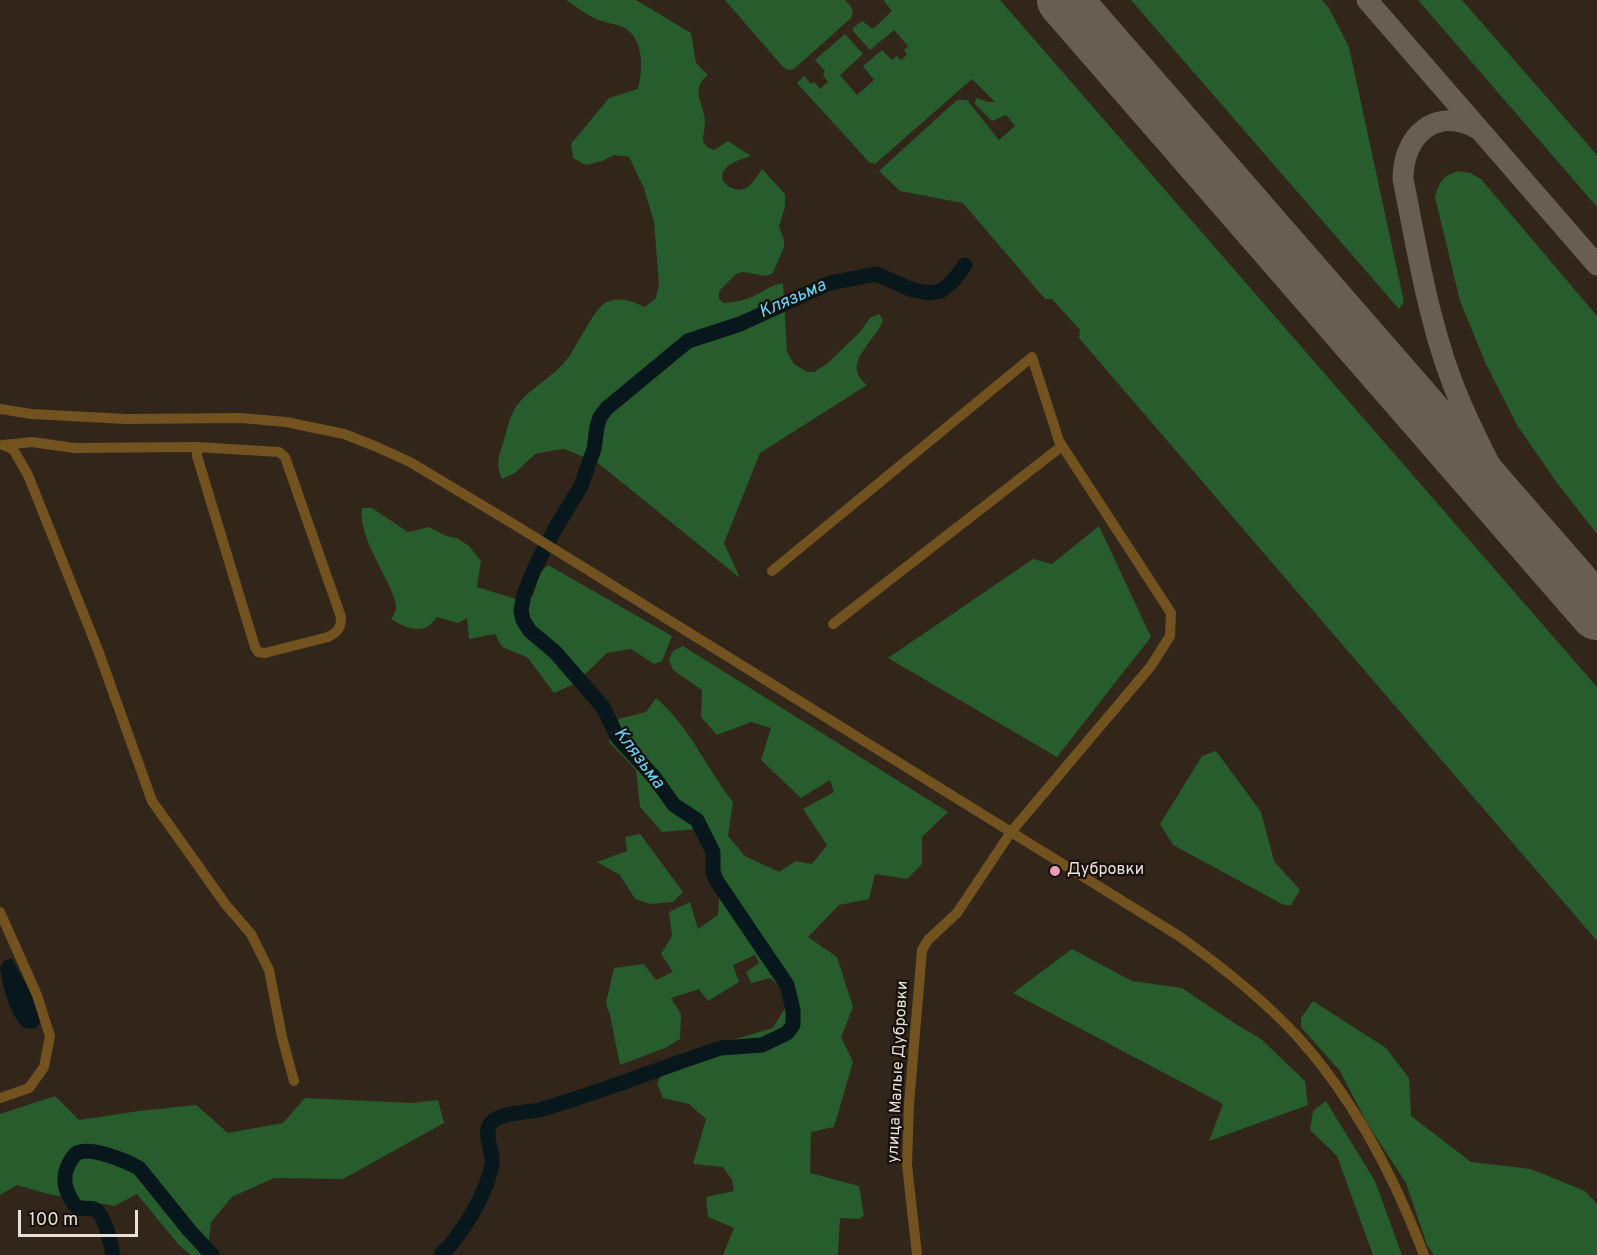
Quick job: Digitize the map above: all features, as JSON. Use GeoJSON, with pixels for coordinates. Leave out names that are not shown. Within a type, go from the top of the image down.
{"type":"FeatureCollection","features":[{"type":"Feature","properties":{"kind":"street","name":"улица Малые Дубровки"},"geometry":{"type":"LineString","coordinates":[[772,571],[1032,357],[1059,441],[1171,613],[1170,636],[1151,666],[1011,832],[957,913],[928,940],[922,950],[909,1104],[907,1165],[917,1251]]}},
{"type":"Feature","properties":{"kind":"street"},"geometry":{"type":"LineString","coordinates":[[0,409],[31,414],[126,419],[241,418],[286,422],[344,434],[410,462],[568,557],[1179,936],[1228,973],[1259,999],[1296,1036],[1330,1076],[1384,1163],[1406,1208],[1424,1255]]}},
{"type":"Feature","properties":{"kind":"street"},"geometry":{"type":"LineString","coordinates":[[2,444],[32,442],[74,448],[197,447],[279,452],[285,457],[341,617],[341,626],[336,633],[275,650],[258,652],[201,467],[197,447]]}},
{"type":"Feature","properties":{"kind":"street"},"geometry":{"type":"LineString","coordinates":[[2,444],[14,449],[28,475],[98,650],[152,801],[226,905],[250,934],[270,970],[282,1037],[294,1082]]}},
{"type":"Feature","properties":{"kind":"street"},"geometry":{"type":"LineString","coordinates":[[833,624],[1062,446]]}},
{"type":"Feature","properties":{"kind":"street"},"geometry":{"type":"LineString","coordinates":[[0,912],[37,995],[50,1036],[44,1067],[29,1088],[0,1098]]}},
{"type":"Feature","properties":{"kind":"green space"},"geometry":{"type":"Polygon","coordinates":[[[566,0],[636,0],[691,33],[696,63],[708,75],[702,81],[698,91],[705,121],[703,141],[707,147],[714,150],[728,141],[751,156],[727,167],[723,174],[724,182],[732,188],[746,188],[762,169],[785,194],[785,207],[779,226],[784,247],[773,273],[766,276],[743,272],[736,274],[719,291],[719,298],[723,303],[748,298],[783,283],[787,352],[794,364],[807,372],[814,372],[828,363],[860,332],[870,318],[879,314],[883,320],[858,361],[857,369],[860,377],[867,385],[760,453],[724,543],[740,578],[598,463],[564,449],[535,454],[515,473],[502,479],[500,473],[499,455],[511,417],[519,403],[564,363],[601,306],[610,301],[621,300],[645,307],[656,298],[659,284],[654,222],[644,188],[629,157],[614,155],[586,165],[573,158],[571,144],[609,98],[638,89],[641,73],[639,48],[636,40],[625,28],[593,17],[566,0]]]}},
{"type":"Feature","properties":{"kind":"green space"},"geometry":{"type":"Polygon","coordinates":[[[725,0],[845,0],[851,6],[853,13],[851,18],[794,69],[788,70],[725,0]]]}},
{"type":"Feature","properties":{"kind":"green space"},"geometry":{"type":"Polygon","coordinates":[[[885,0],[1000,0],[1597,687],[1597,941],[1079,338],[1080,330],[1052,299],[1045,299],[963,203],[900,191],[879,171],[957,100],[967,100],[999,140],[1015,126],[1006,115],[992,121],[975,104],[976,98],[995,102],[972,79],[875,164],[869,162],[797,83],[804,76],[820,89],[828,82],[823,75],[825,71],[815,60],[845,34],[863,54],[840,75],[857,95],[874,80],[863,66],[882,50],[892,60],[897,56],[901,60],[907,55],[904,50],[908,46],[894,30],[870,50],[853,31],[853,28],[862,21],[873,29],[892,11],[885,0]]]}},
{"type":"Feature","properties":{"kind":"green space"},"geometry":{"type":"Polygon","coordinates":[[[1131,0],[1322,0],[1329,8],[1349,47],[1404,302],[1399,309],[1131,0]]]}},
{"type":"Feature","properties":{"kind":"green space"},"geometry":{"type":"Polygon","coordinates":[[[1418,0],[1462,0],[1597,155],[1597,207],[1418,0]]]}},
{"type":"Feature","properties":{"kind":"green space"},"geometry":{"type":"Polygon","coordinates":[[[1458,171],[1470,173],[1481,179],[1597,316],[1597,534],[1557,483],[1517,425],[1486,364],[1460,301],[1435,197],[1442,180],[1458,171]]]}},
{"type":"Feature","properties":{"kind":"green space"},"geometry":{"type":"Polygon","coordinates":[[[362,508],[372,508],[408,532],[429,527],[446,536],[457,538],[469,546],[481,561],[477,587],[522,601],[533,596],[540,573],[548,565],[672,636],[662,661],[654,664],[631,649],[607,653],[576,683],[554,693],[527,657],[502,647],[495,634],[469,639],[467,618],[458,623],[437,617],[427,627],[421,629],[409,628],[397,623],[391,619],[396,610],[395,602],[366,535],[362,521],[362,508]]]}},
{"type":"Feature","properties":{"kind":"green space"},"geometry":{"type":"Polygon","coordinates":[[[1099,526],[1151,637],[1057,757],[888,658],[1033,559],[1052,564],[1099,526]]]}},
{"type":"Feature","properties":{"kind":"green space"},"geometry":{"type":"Polygon","coordinates":[[[683,646],[948,812],[922,837],[922,864],[907,879],[875,874],[869,899],[839,905],[808,937],[837,957],[853,1007],[841,1037],[853,1062],[834,1127],[811,1132],[810,1173],[859,1186],[864,1216],[859,1219],[840,1218],[838,1255],[723,1255],[734,1228],[708,1217],[706,1197],[734,1191],[732,1180],[723,1167],[693,1164],[706,1119],[689,1104],[663,1098],[657,1083],[671,1058],[773,1028],[785,1008],[781,988],[770,978],[751,983],[746,972],[759,963],[755,955],[733,965],[739,982],[708,1001],[699,989],[671,998],[681,1014],[680,1039],[665,1048],[620,1065],[606,1003],[614,968],[644,964],[656,980],[673,972],[661,954],[672,936],[669,912],[690,902],[698,929],[718,915],[721,871],[697,829],[662,832],[640,807],[636,770],[609,742],[615,720],[646,712],[656,698],[668,710],[689,735],[733,802],[728,836],[745,856],[779,872],[796,861],[812,864],[827,845],[803,809],[834,792],[830,780],[801,798],[761,760],[771,728],[751,722],[717,735],[701,717],[702,690],[673,670],[669,660],[673,651],[683,646]]]}},
{"type":"Feature","properties":{"kind":"green space"},"geometry":{"type":"Polygon","coordinates":[[[1216,751],[1261,812],[1274,861],[1300,890],[1291,905],[1284,905],[1173,845],[1160,824],[1202,756],[1216,751]]]}},
{"type":"Feature","properties":{"kind":"green space"},"geometry":{"type":"Polygon","coordinates":[[[640,834],[683,892],[673,902],[650,904],[635,899],[620,875],[597,862],[627,851],[625,837],[640,834]]]}},
{"type":"Feature","properties":{"kind":"green space"},"geometry":{"type":"Polygon","coordinates":[[[1072,949],[1132,981],[1182,988],[1261,1039],[1305,1081],[1308,1105],[1209,1141],[1223,1104],[1013,993],[1072,949]]]}},
{"type":"Feature","properties":{"kind":"green space"},"geometry":{"type":"Polygon","coordinates":[[[1313,1001],[1386,1048],[1409,1078],[1411,1116],[1471,1162],[1531,1169],[1585,1191],[1597,1204],[1597,1255],[1434,1255],[1427,1245],[1406,1183],[1367,1123],[1340,1071],[1301,1027],[1301,1018],[1313,1001]]]}},
{"type":"Feature","properties":{"kind":"green space"},"geometry":{"type":"Polygon","coordinates":[[[55,1096],[79,1120],[196,1105],[228,1133],[283,1123],[305,1098],[412,1103],[438,1100],[444,1123],[343,1179],[274,1178],[232,1197],[211,1222],[207,1255],[191,1255],[178,1244],[137,1194],[114,1206],[48,1194],[17,1185],[0,1195],[0,1114],[55,1096]]]}},
{"type":"Feature","properties":{"kind":"green space"},"geometry":{"type":"Polygon","coordinates":[[[1326,1101],[1375,1181],[1402,1255],[1373,1255],[1337,1156],[1310,1130],[1313,1111],[1326,1101]]]}},
{"type":"Feature","properties":{"kind":"shaded area"},"geometry":{"type":"Polygon","coordinates":[[[12,958],[40,1015],[38,1026],[34,1028],[24,1028],[14,1016],[8,1000],[0,968],[4,961],[12,958]]]}},
{"type":"Feature","properties":{"kind":"waterway","name":"Клязьма"},"geometry":{"type":"LineString","coordinates":[[441,1255],[465,1225],[485,1188],[492,1164],[488,1132],[495,1119],[560,1104],[721,1048],[762,1045],[787,1033],[793,1025],[793,1010],[787,985],[716,880],[713,872],[713,852],[697,820],[674,805],[654,777],[618,738],[603,707],[555,652],[530,631],[523,620],[521,611],[524,594],[536,565],[581,486],[594,449],[600,417],[607,408],[688,341],[740,324],[830,283],[876,274],[913,290],[928,293],[941,291],[953,281],[965,265]]}},
{"type":"Feature","properties":{"kind":"waterway","name":"Клязьма"},"geometry":{"type":"LineString","coordinates":[[113,1255],[101,1216],[94,1209],[76,1206],[67,1192],[66,1172],[74,1156],[83,1151],[117,1158],[139,1168],[212,1255]]}},
{"type":"Feature","properties":{"kind":"taxiway"},"geometry":{"type":"LineString","coordinates":[[1367,0],[1597,265]]}},
{"type":"Feature","properties":{"kind":"taxiway"},"geometry":{"type":"LineString","coordinates":[[1478,129],[1449,121],[1425,128],[1409,149],[1403,179],[1433,321],[1450,377],[1481,447],[1504,490],[1561,572]]}},
{"type":"Feature","properties":{"kind":"runway"},"geometry":{"type":"LineString","coordinates":[[1064,0],[1597,613]]}},
{"type":"Feature","properties":{"kind":"place","name":"Дубровки"},"geometry":{"type":"Point","coordinates":[1055,871]}}]}
